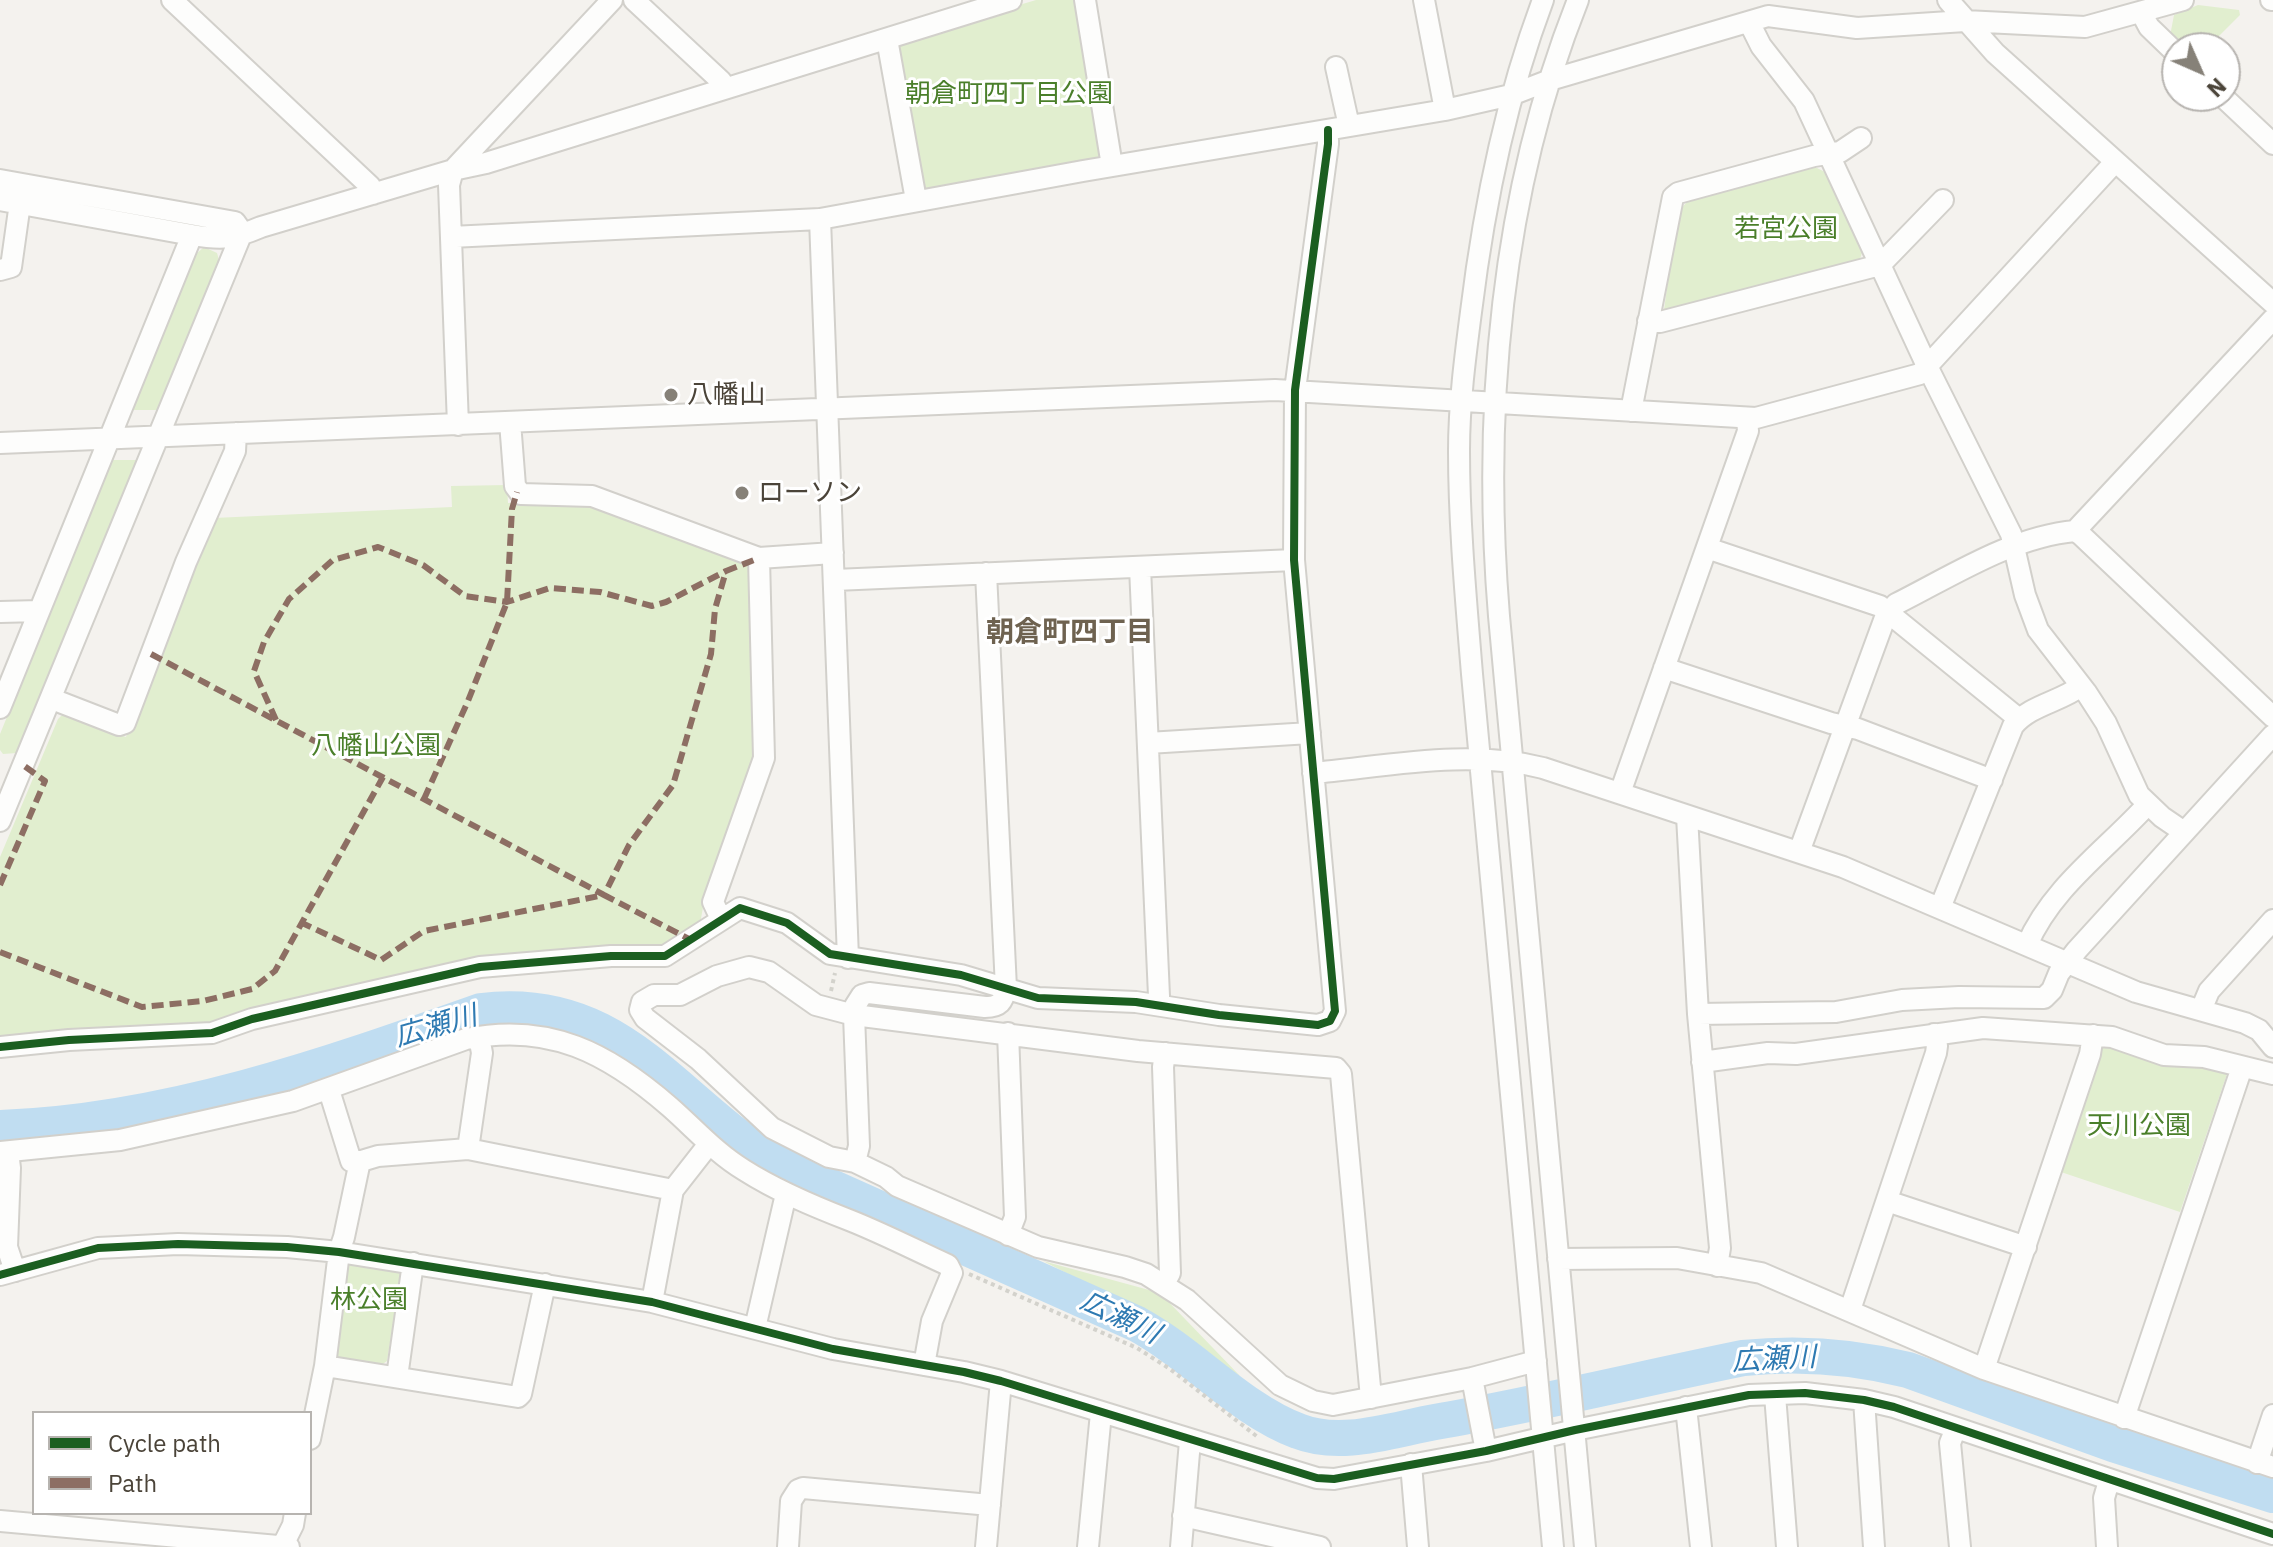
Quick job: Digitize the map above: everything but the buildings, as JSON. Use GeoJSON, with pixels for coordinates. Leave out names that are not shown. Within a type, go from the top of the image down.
{"type":"FeatureCollection","features":[{"type":"Feature","properties":{"kind":"street"},"geometry":{"type":"LineString","coordinates":[[172,0],[370,186],[373,194]]}},
{"type":"Feature","properties":{"kind":"street"},"geometry":{"type":"LineString","coordinates":[[458,425],[449,185],[453,170],[612,0]]}},
{"type":"Feature","properties":{"kind":"street"},"geometry":{"type":"LineString","coordinates":[[634,0],[721,81],[724,89]]}},
{"type":"Feature","properties":{"kind":"street"},"geometry":{"type":"LineString","coordinates":[[0,270],[11,267],[10,202],[222,240],[453,170],[486,163],[1011,0]]}},
{"type":"Feature","properties":{"kind":"street"},"geometry":{"type":"LineString","coordinates":[[1085,0],[1112,166]]}},
{"type":"Feature","properties":{"kind":"street"},"geometry":{"type":"LineString","coordinates":[[1424,0],[1445,110]]}},
{"type":"Feature","properties":{"kind":"street"},"geometry":{"type":"LineString","coordinates":[[1543,0],[1511,95],[1481,229],[1460,399],[1461,543],[1553,1547]]}},
{"type":"Feature","properties":{"kind":"street"},"geometry":{"type":"LineString","coordinates":[[1578,0],[1550,80],[1521,198],[1504,309],[1495,402],[1493,543],[1585,1547]]}},
{"type":"Feature","properties":{"kind":"street"},"geometry":{"type":"LineString","coordinates":[[1948,0],[1995,53],[2273,303]]}},
{"type":"Feature","properties":{"kind":"street"},"geometry":{"type":"LineString","coordinates":[[451,237],[820,219],[1445,110],[1511,95],[1550,80],[1777,16],[1857,28],[1965,21],[2085,27],[2183,0]]}},
{"type":"Feature","properties":{"kind":"street"},"geometry":{"type":"LineString","coordinates":[[2141,12],[2149,27],[2161,39]]}},
{"type":"Feature","properties":{"kind":"street"},"geometry":{"type":"LineString","coordinates":[[1749,22],[1761,46],[1804,101],[1927,366],[2011,534],[2025,595],[2038,630],[2106,723],[2139,795],[2184,832]]}},
{"type":"Feature","properties":{"kind":"street"},"geometry":{"type":"LineString","coordinates":[[887,39],[916,200]]}},
{"type":"Feature","properties":{"kind":"street"},"geometry":{"type":"LineString","coordinates":[[1336,67],[1349,126]]}},
{"type":"Feature","properties":{"kind":"street"},"geometry":{"type":"LineString","coordinates":[[2239,112],[2273,144]]}},
{"type":"Feature","properties":{"kind":"street"},"geometry":{"type":"LineString","coordinates":[[0,1047],[69,1040],[212,1033],[252,1019],[480,967],[611,956],[665,956],[737,909],[787,923],[842,961],[961,975],[1047,1000],[1136,1002],[1219,1015],[1318,1025],[1334,1017],[1294,560],[1295,390],[1328,130]]}},
{"type":"Feature","properties":{"kind":"street"},"geometry":{"type":"LineString","coordinates":[[1631,411],[1673,197],[1678,193],[1846,150],[1861,138]]}},
{"type":"Feature","properties":{"kind":"street"},"geometry":{"type":"LineString","coordinates":[[0,443],[1295,390],[1747,419],[1911,377],[1927,366],[2115,162]]}},
{"type":"Feature","properties":{"kind":"street"},"geometry":{"type":"LineString","coordinates":[[0,180],[235,222],[241,235],[0,821]]}},
{"type":"Feature","properties":{"kind":"street"},"geometry":{"type":"LineString","coordinates":[[1648,321],[1660,322],[1880,265],[1943,200]]}},
{"type":"Feature","properties":{"kind":"street"},"geometry":{"type":"LineString","coordinates":[[820,219],[835,580],[842,961]]}},
{"type":"Feature","properties":{"kind":"street"},"geometry":{"type":"LineString","coordinates":[[0,708],[192,235]]}},
{"type":"Feature","properties":{"kind":"street"},"geometry":{"type":"LineString","coordinates":[[1799,852],[1881,622],[1888,612],[1896,604],[1997,553],[2075,531],[2273,319]]}},
{"type":"Feature","properties":{"kind":"street"},"geometry":{"type":"LineString","coordinates":[[1620,793],[1748,431],[1747,419]]}},
{"type":"Feature","properties":{"kind":"street"},"geometry":{"type":"LineString","coordinates":[[510,422],[515,486],[521,494],[592,496],[759,558],[833,553]]}},
{"type":"Feature","properties":{"kind":"street"},"geometry":{"type":"LineString","coordinates":[[52,699],[119,725],[125,723],[186,562],[235,451],[236,433]]}},
{"type":"Feature","properties":{"kind":"street"},"geometry":{"type":"LineString","coordinates":[[2075,531],[2273,717]]}},
{"type":"Feature","properties":{"kind":"street"},"geometry":{"type":"LineString","coordinates":[[1707,548],[1871,602],[1888,612],[2019,719]]}},
{"type":"Feature","properties":{"kind":"street"},"geometry":{"type":"LineString","coordinates":[[721,919],[713,902],[764,758],[759,558]]}},
{"type":"Feature","properties":{"kind":"street"},"geometry":{"type":"LineString","coordinates":[[835,580],[1294,560]]}},
{"type":"Feature","properties":{"kind":"street"},"geometry":{"type":"LineString","coordinates":[[1140,567],[1158,1005]]}},
{"type":"Feature","properties":{"kind":"street"},"geometry":{"type":"LineString","coordinates":[[855,1162],[859,1146],[854,1015],[858,999],[869,993],[994,1007],[1003,999],[1006,988],[986,573]]}},
{"type":"Feature","properties":{"kind":"street"},"geometry":{"type":"LineString","coordinates":[[0,612],[39,611]]}},
{"type":"Feature","properties":{"kind":"street"},"geometry":{"type":"LineString","coordinates":[[1664,668],[1858,729],[1992,780]]}},
{"type":"Feature","properties":{"kind":"street"},"geometry":{"type":"LineString","coordinates":[[1940,908],[2013,726],[2019,719],[2081,686]]}},
{"type":"Feature","properties":{"kind":"street"},"geometry":{"type":"LineString","coordinates":[[1148,743],[1310,733]]}},
{"type":"Feature","properties":{"kind":"street"},"geometry":{"type":"LineString","coordinates":[[1698,1014],[1836,1012],[1902,1000],[1959,997],[2038,1000],[2049,995],[2066,963],[2273,735]]}},
{"type":"Feature","properties":{"kind":"street"},"geometry":{"type":"LineString","coordinates":[[1313,773],[1480,759],[1543,768],[1843,867],[2136,992],[2245,1023],[2272,1042]]}},
{"type":"Feature","properties":{"kind":"street"},"geometry":{"type":"LineString","coordinates":[[0,765],[23,765]]}},
{"type":"Feature","properties":{"kind":"street"},"geometry":{"type":"LineString","coordinates":[[2027,945],[2037,923],[2053,901],[2148,804]]}},
{"type":"Feature","properties":{"kind":"street"},"geometry":{"type":"LineString","coordinates":[[1687,816],[1698,1014],[1720,1248],[1717,1266]]}},
{"type":"Feature","properties":{"kind":"street"},"geometry":{"type":"LineString","coordinates":[[2201,1010],[2209,991],[2273,920]]}},
{"type":"Feature","properties":{"kind":"street"},"geometry":{"type":"LineString","coordinates":[[1371,1398],[1341,1074],[1336,1068],[1165,1053],[854,1015],[816,1005],[769,972],[749,967],[717,976],[680,995],[648,997],[642,1002],[640,1010],[645,1018],[698,1059],[772,1128],[829,1157],[855,1162],[897,1186],[1008,1235],[1062,1253],[1125,1267],[1164,1284],[1187,1300],[1280,1385],[1297,1395],[1333,1405],[1474,1384],[1537,1371]]}},
{"type":"Feature","properties":{"kind":"street"},"geometry":{"type":"LineString","coordinates":[[1702,1062],[1768,1053],[1796,1054],[1983,1028],[2093,1035],[2126,1041],[2164,1055],[2197,1055],[2273,1074]]}},
{"type":"Feature","properties":{"kind":"street"},"geometry":{"type":"LineString","coordinates":[[924,1365],[932,1321],[952,1269],[923,1253],[786,1194],[745,1171],[644,1087],[600,1056],[546,1036],[500,1033],[479,1037],[329,1090],[232,1116],[120,1140],[4,1152],[10,1168],[8,1273],[113,1246],[194,1244],[287,1247],[413,1263],[652,1302],[833,1349],[1001,1381],[1317,1478],[1334,1479],[1411,1464],[1484,1441],[1574,1423],[1749,1395],[1805,1393],[1894,1407],[2273,1534]]}},
{"type":"Feature","properties":{"kind":"street"},"geometry":{"type":"LineString","coordinates":[[1008,1033],[1015,1217],[1008,1235]]}},
{"type":"Feature","properties":{"kind":"street"},"geometry":{"type":"LineString","coordinates":[[1850,1310],[1936,1053],[1934,1034]]}},
{"type":"Feature","properties":{"kind":"street"},"geometry":{"type":"LineString","coordinates":[[1984,1369],[2090,1054],[2093,1035]]}},
{"type":"Feature","properties":{"kind":"street"},"geometry":{"type":"LineString","coordinates":[[468,1149],[482,1053],[479,1037]]}},
{"type":"Feature","properties":{"kind":"street"},"geometry":{"type":"LineString","coordinates":[[1164,1284],[1170,1273],[1165,1053]]}},
{"type":"Feature","properties":{"kind":"street"},"geometry":{"type":"LineString","coordinates":[[2124,1418],[2242,1067]]}},
{"type":"Feature","properties":{"kind":"street"},"geometry":{"type":"LineString","coordinates":[[329,1090],[351,1161],[468,1149],[673,1190]]}},
{"type":"Feature","properties":{"kind":"street"},"geometry":{"type":"LineString","coordinates":[[652,1302],[673,1190],[709,1144]]}},
{"type":"Feature","properties":{"kind":"street"},"geometry":{"type":"LineString","coordinates":[[312,1429],[325,1366],[339,1252],[360,1161]]}},
{"type":"Feature","properties":{"kind":"street"},"geometry":{"type":"LineString","coordinates":[[755,1328],[786,1194]]}},
{"type":"Feature","properties":{"kind":"street"},"geometry":{"type":"LineString","coordinates":[[1887,1201],[2026,1247]]}},
{"type":"Feature","properties":{"kind":"street"},"geometry":{"type":"LineString","coordinates":[[1558,1259],[1677,1258],[1761,1273],[1984,1369],[2265,1465],[2273,1415]]}},
{"type":"Feature","properties":{"kind":"street"},"geometry":{"type":"LineString","coordinates":[[397,1377],[413,1263]]}},
{"type":"Feature","properties":{"kind":"street"},"geometry":{"type":"LineString","coordinates":[[325,1366],[518,1397],[545,1284]]}},
{"type":"Feature","properties":{"kind":"street"},"geometry":{"type":"LineString","coordinates":[[986,1547],[1001,1381]]}},
{"type":"Feature","properties":{"kind":"street"},"geometry":{"type":"LineString","coordinates":[[1474,1384],[1484,1441]]}},
{"type":"Feature","properties":{"kind":"street"},"geometry":{"type":"LineString","coordinates":[[1775,1395],[1787,1547]]}},
{"type":"Feature","properties":{"kind":"street"},"geometry":{"type":"LineString","coordinates":[[1864,1400],[1862,1412],[1874,1547]]}},
{"type":"Feature","properties":{"kind":"street"},"geometry":{"type":"LineString","coordinates":[[1686,1407],[1701,1547]]}},
{"type":"Feature","properties":{"kind":"street"},"geometry":{"type":"LineString","coordinates":[[1088,1547],[1101,1413]]}},
{"type":"Feature","properties":{"kind":"street"},"geometry":{"type":"LineString","coordinates":[[1956,1428],[1950,1443],[1960,1547]]}},
{"type":"Feature","properties":{"kind":"street"},"geometry":{"type":"LineString","coordinates":[[1181,1547],[1190,1441]]}},
{"type":"Feature","properties":{"kind":"street"},"geometry":{"type":"LineString","coordinates":[[1411,1464],[1418,1547]]}},
{"type":"Feature","properties":{"kind":"street"},"geometry":{"type":"LineString","coordinates":[[2107,1547],[2104,1498],[2109,1481]]}},
{"type":"Feature","properties":{"kind":"street"},"geometry":{"type":"LineString","coordinates":[[788,1547],[791,1501],[803,1488],[990,1505]]}},
{"type":"Feature","properties":{"kind":"street"},"geometry":{"type":"LineString","coordinates":[[282,1547],[295,1515]]}},
{"type":"Feature","properties":{"kind":"street"},"geometry":{"type":"LineString","coordinates":[[1183,1516],[1320,1547]]}},
{"type":"Feature","properties":{"kind":"street"},"geometry":{"type":"LineString","coordinates":[[0,1521],[289,1547]]}},
{"type":"Feature","properties":{"kind":"path"},"geometry":{"type":"LineString","coordinates":[[828,1002],[842,961]]}},
{"type":"Feature","properties":{"kind":"path"},"geometry":{"type":"LineString","coordinates":[[952,1269],[961,1270],[1137,1348],[1170,1369],[1265,1443]]}},
{"type":"Feature","properties":{"kind":"green space","name":"朝倉町四丁目公園"},"geometry":{"type":"Polygon","coordinates":[[[1036,0],[1077,0],[1106,162],[922,192],[895,42],[1036,0]]]}},
{"type":"Feature","properties":{"kind":"green space"},"geometry":{"type":"Polygon","coordinates":[[[2198,5],[2239,10],[2240,15],[2223,32],[2171,32],[2174,15],[2198,5]]]}},
{"type":"Feature","properties":{"kind":"green space","name":"若宮公園"},"geometry":{"type":"Polygon","coordinates":[[[1813,166],[1825,172],[1862,253],[1858,265],[1671,314],[1664,310],[1677,213],[1687,202],[1813,166]]]}},
{"type":"Feature","properties":{"kind":"green space"},"geometry":{"type":"Polygon","coordinates":[[[204,247],[217,253],[219,260],[159,410],[130,410],[196,254],[204,247]]]}},
{"type":"Feature","properties":{"kind":"green space"},"geometry":{"type":"Polygon","coordinates":[[[112,460],[139,460],[22,746],[17,753],[3,754],[0,734],[112,460]]]}},
{"type":"Feature","properties":{"kind":"green space","name":"八幡山公園"},"geometry":{"type":"Polygon","coordinates":[[[507,485],[508,503],[590,500],[753,566],[756,757],[704,902],[700,924],[665,949],[394,983],[243,1011],[216,1024],[0,1037],[0,857],[58,719],[64,713],[126,737],[167,626],[214,518],[452,507],[451,486],[507,485]]]}},
{"type":"Feature","properties":{"kind":"green space","name":"天川公園"},"geometry":{"type":"Polygon","coordinates":[[[2107,1043],[2221,1066],[2227,1074],[2180,1212],[2055,1170],[2095,1048],[2107,1043]]]}},
{"type":"Feature","properties":{"kind":"green space","name":"林公園"},"geometry":{"type":"Polygon","coordinates":[[[351,1261],[396,1268],[401,1276],[387,1361],[377,1368],[334,1359],[345,1266],[351,1261]]]}},
{"type":"Feature","properties":{"kind":"green space"},"geometry":{"type":"Polygon","coordinates":[[[1043,1261],[1160,1293],[1240,1376],[1138,1310],[1043,1261]]]}},
{"type":"Feature","properties":{"kind":"waterway","name":"広瀬川"},"geometry":{"type":"LineString","coordinates":[[0,1128],[62,1124],[184,1103],[304,1071],[481,1011],[530,1010],[572,1019],[608,1035],[642,1057],[739,1137],[775,1162],[1137,1324],[1257,1410],[1277,1422],[1314,1436],[1349,1438],[1384,1433],[1743,1358],[1826,1356],[1908,1370],[2113,1444],[2273,1495]]}},
{"type":"Feature","properties":{"kind":"marked path"},"geometry":{"type":"LineString","coordinates":[[424,799],[468,701],[507,602],[512,509],[517,492]]}},
{"type":"Feature","properties":{"kind":"marked path"},"geometry":{"type":"LineString","coordinates":[[276,720],[254,671],[264,642],[289,599],[333,560],[378,547],[423,565],[465,596],[507,602],[550,588],[600,592],[652,606],[726,571]]}},
{"type":"Feature","properties":{"kind":"marked path"},"geometry":{"type":"LineString","coordinates":[[151,654],[604,895],[629,845],[673,785],[711,654],[715,609],[726,571],[759,558]]}},
{"type":"Feature","properties":{"kind":"marked path"},"geometry":{"type":"LineString","coordinates":[[0,885],[45,781],[23,765]]}},
{"type":"Feature","properties":{"kind":"marked path"},"geometry":{"type":"LineString","coordinates":[[0,952],[142,1007],[203,1001],[252,989],[275,971],[383,777]]}},
{"type":"Feature","properties":{"kind":"marked path"},"geometry":{"type":"LineString","coordinates":[[300,922],[381,960],[424,931],[604,895],[691,940]]}},
{"type":"Feature","properties":{"kind":"cycle path"},"geometry":{"type":"LineString","coordinates":[[0,1047],[69,1040],[212,1033],[252,1019],[480,967],[611,956],[665,956],[740,908],[787,923],[830,954],[961,975],[1038,998],[1136,1002],[1219,1015],[1318,1025],[1330,1021],[1335,1011],[1294,560],[1295,390],[1328,130]]}},
{"type":"Feature","properties":{"kind":"cycle path"},"geometry":{"type":"LineString","coordinates":[[0,1275],[98,1248],[178,1244],[287,1247],[339,1252],[652,1302],[833,1349],[964,1372],[1317,1478],[1334,1479],[1486,1451],[1749,1395],[1805,1393],[1894,1407],[2273,1534]]}},
{"type":"Feature","properties":{"kind":"place","name":"八幡山"},"geometry":{"type":"Point","coordinates":[671,395]}},
{"type":"Feature","properties":{"kind":"place","name":"ローソン"},"geometry":{"type":"Point","coordinates":[742,493]}},
{"type":"Feature","properties":{"kind":"district","name":"朝倉町四丁目"},"geometry":{"type":"Point","coordinates":[1070,633]}}]}
